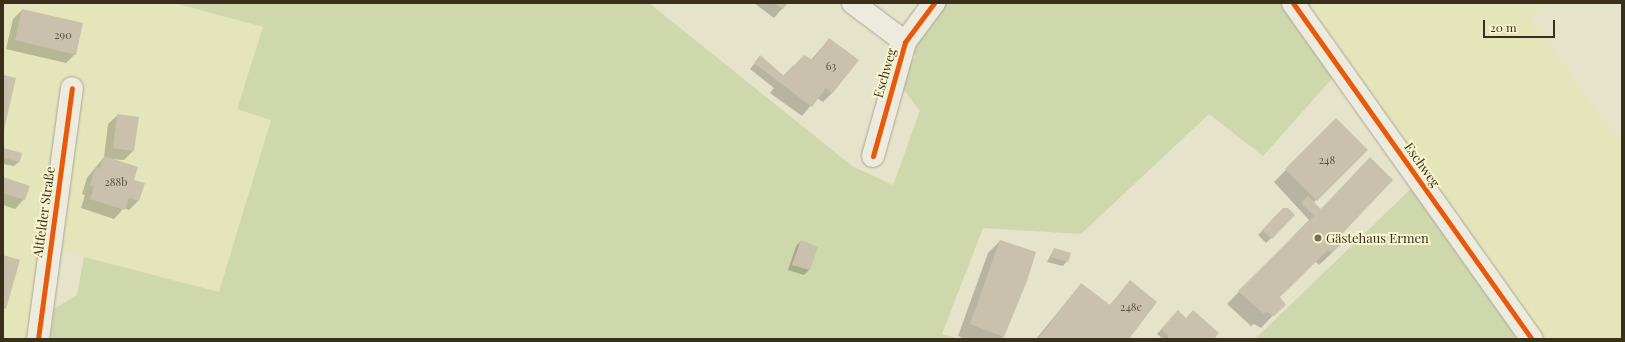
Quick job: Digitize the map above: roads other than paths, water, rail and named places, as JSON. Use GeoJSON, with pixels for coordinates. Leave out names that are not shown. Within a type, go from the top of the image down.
{"type":"FeatureCollection","features":[{"type":"Feature","properties":{"kind":"street","name":"Eschweg"},"geometry":{"type":"LineString","coordinates":[[853,3],[905,42]]}},
{"type":"Feature","properties":{"kind":"street","name":"Eschweg"},"geometry":{"type":"LineString","coordinates":[[873,156],[905,42],[934,3]]}},
{"type":"Feature","properties":{"kind":"street","name":"Eschweg"},"geometry":{"type":"LineString","coordinates":[[1293,3],[1532,339]]}},
{"type":"Feature","properties":{"kind":"street","name":"Altfelder Straße"},"geometry":{"type":"LineString","coordinates":[[38,339],[72,88]]}},
{"type":"Feature","properties":{"kind":"place","name":"Gästehaus Ermen"},"geometry":{"type":"Point","coordinates":[1318,238]}}]}
